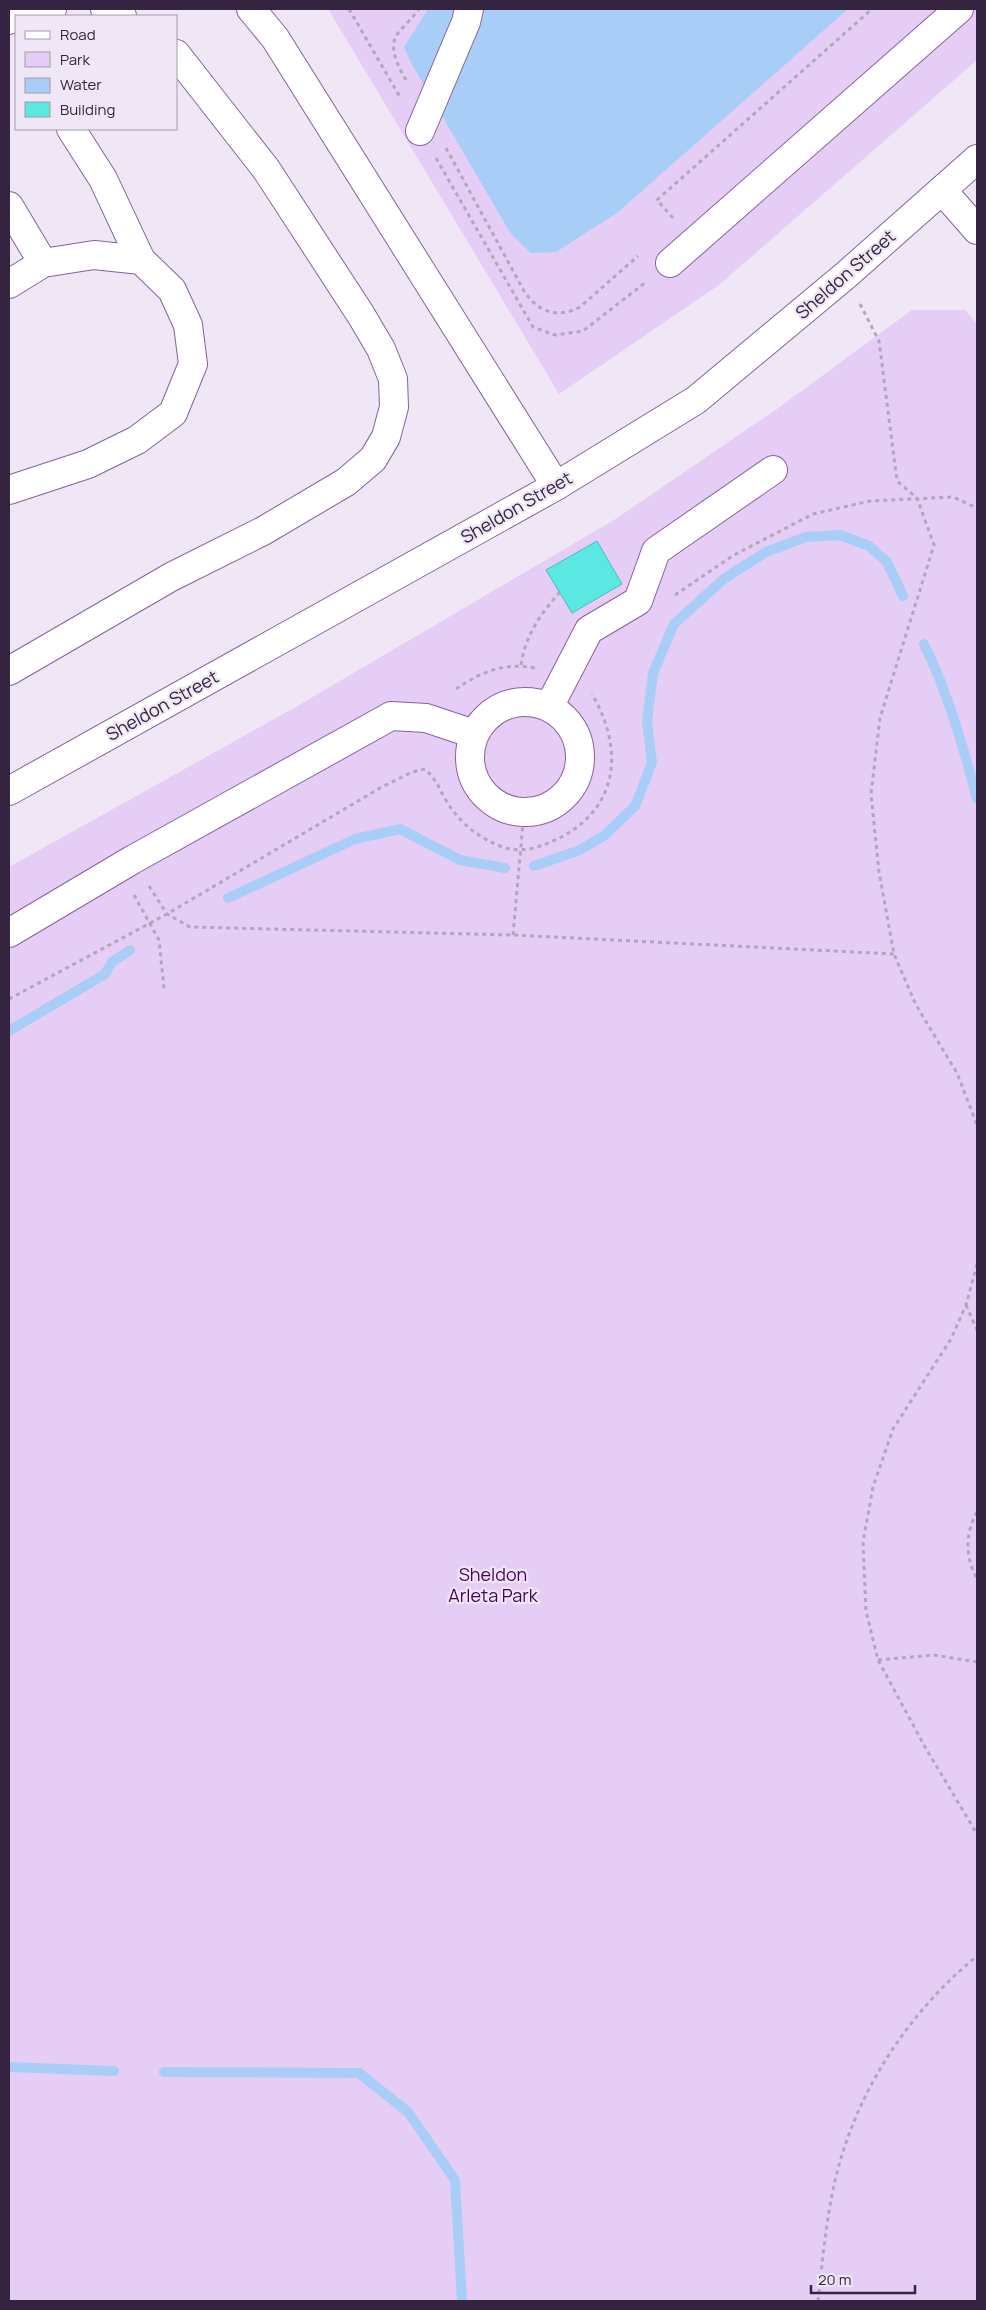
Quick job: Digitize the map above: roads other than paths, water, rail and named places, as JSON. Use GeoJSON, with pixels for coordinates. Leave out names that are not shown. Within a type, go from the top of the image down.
{"type":"FeatureCollection","features":[{"type":"Feature","properties":{"kind":"main road"},"geometry":{"type":"LineString","coordinates":[[18,15],[26,11],[52,9]]}},
{"type":"Feature","properties":{"kind":"main road"},"geometry":{"type":"LineString","coordinates":[[105,9],[120,15]]}},
{"type":"Feature","properties":{"kind":"main road"},"geometry":{"type":"LineString","coordinates":[[250,9],[275,38],[556,486]]}},
{"type":"Feature","properties":{"kind":"main road"},"geometry":{"type":"LineString","coordinates":[[424,123],[466,22],[469,9]]}},
{"type":"Feature","properties":{"kind":"main road"},"geometry":{"type":"LineString","coordinates":[[670,264],[959,9]]}},
{"type":"Feature","properties":{"kind":"main road"},"geometry":{"type":"LineString","coordinates":[[9,671],[171,577],[263,531],[346,482],[373,459],[386,437],[394,407],[393,379],[380,349],[361,315],[266,168],[178,57]]}},
{"type":"Feature","properties":{"kind":"main road"},"geometry":{"type":"LineString","coordinates":[[9,490],[88,464],[137,440],[172,413],[193,364],[188,324],[172,290],[140,260],[103,180],[72,130]]}},
{"type":"Feature","properties":{"kind":"main road","name":"Sheldon Street"},"geometry":{"type":"LineString","coordinates":[[9,791],[556,486],[696,400],[846,275],[977,158]]}},
{"type":"Feature","properties":{"kind":"main road"},"geometry":{"type":"LineString","coordinates":[[942,190],[977,230]]}},
{"type":"Feature","properties":{"kind":"main road"},"geometry":{"type":"LineString","coordinates":[[9,206],[42,264]]}},
{"type":"Feature","properties":{"kind":"main road"},"geometry":{"type":"LineString","coordinates":[[9,284],[42,264],[94,256],[140,260]]}},
{"type":"Feature","properties":{"kind":"main road"},"geometry":{"type":"LineString","coordinates":[[549,707],[590,630],[638,601],[656,551],[773,470]]}},
{"type":"Feature","properties":{"kind":"main road"},"geometry":{"type":"LineString","coordinates":[[516,702],[534,702],[549,707],[566,719],[576,735],[580,753],[578,772],[570,788],[558,801],[542,809],[524,812],[506,809],[490,800],[478,787],[471,770],[469,752],[474,734],[484,719],[498,708],[516,702]]}},
{"type":"Feature","properties":{"kind":"main road"},"geometry":{"type":"LineString","coordinates":[[9,933],[125,864],[391,716],[426,718],[474,734]]}},
{"type":"Feature","properties":{"kind":"water"},"geometry":{"type":"Polygon","coordinates":[[[428,9],[848,9],[617,213],[556,252],[531,253],[511,234],[411,63],[404,47],[428,9]]]}},
{"type":"Feature","properties":{"kind":"waterway"},"geometry":{"type":"LineString","coordinates":[[534,866],[580,850],[605,835],[635,806],[652,763],[647,721],[653,673],[674,624],[725,578],[766,552],[806,537],[840,535],[869,546],[887,562],[903,596]]}},
{"type":"Feature","properties":{"kind":"waterway"},"geometry":{"type":"LineString","coordinates":[[924,644],[948,701],[977,799]]}},
{"type":"Feature","properties":{"kind":"waterway"},"geometry":{"type":"LineString","coordinates":[[228,898],[355,839],[400,829],[460,860],[505,868]]}},
{"type":"Feature","properties":{"kind":"waterway"},"geometry":{"type":"LineString","coordinates":[[9,1031],[105,974],[112,962],[130,950]]}},
{"type":"Feature","properties":{"kind":"waterway"},"geometry":{"type":"LineString","coordinates":[[9,2067],[114,2071]]}},
{"type":"Feature","properties":{"kind":"waterway"},"geometry":{"type":"LineString","coordinates":[[164,2072],[359,2073],[408,2112],[455,2180],[462,2301]]}},
{"type":"Feature","properties":{"kind":"park label","name":"Sheldon Arleta Park"},"geometry":{"type":"Point","coordinates":[493,1584]}}]}
